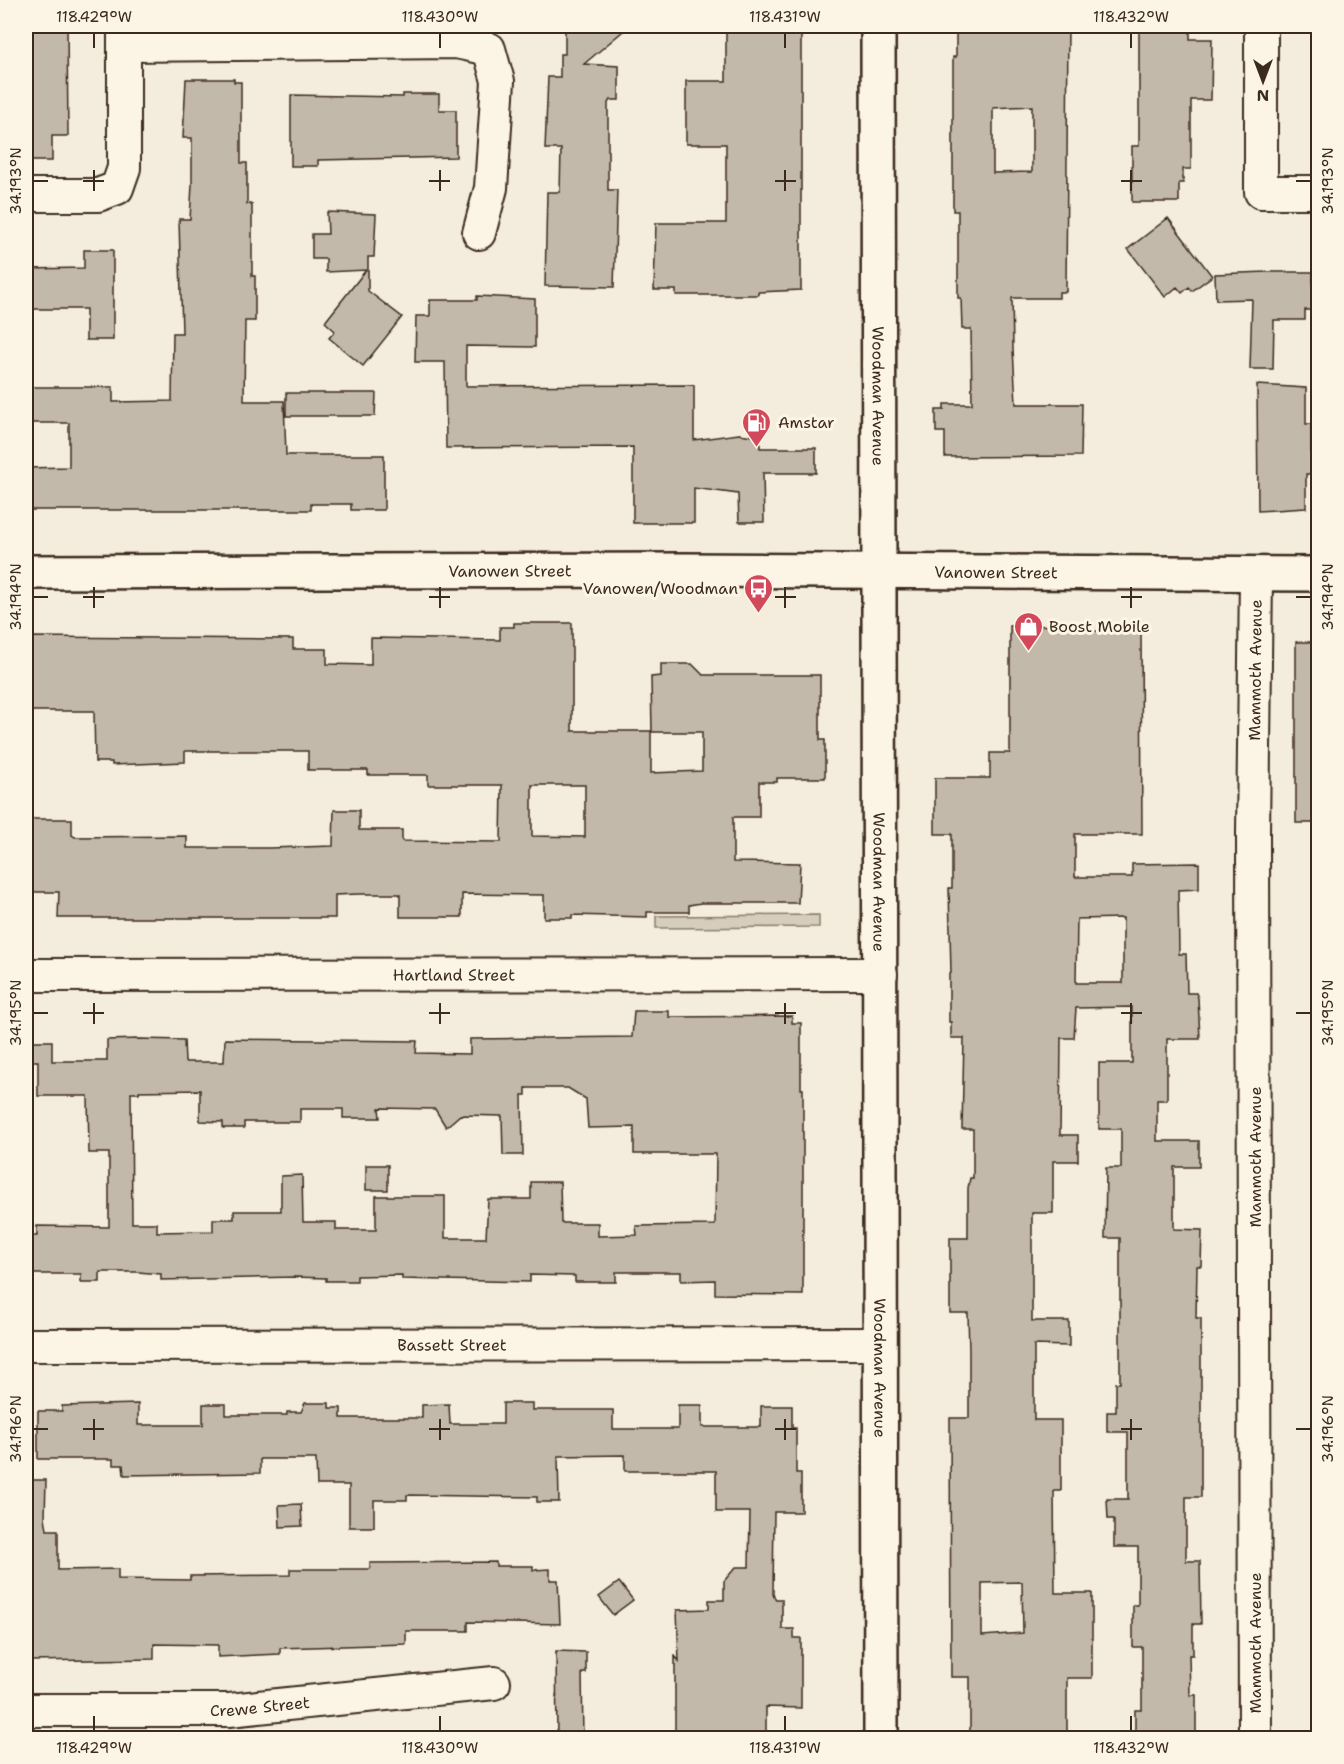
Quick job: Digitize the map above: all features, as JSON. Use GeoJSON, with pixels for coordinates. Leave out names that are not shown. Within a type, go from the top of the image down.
{"type":"FeatureCollection","features":[{"type":"Feature","properties":{"kind":"main road","name":"Woodman Avenue"},"geometry":{"type":"LineString","coordinates":[[878,26],[881,1738]]}},
{"type":"Feature","properties":{"kind":"main road","name":"Vanowen Street"},"geometry":{"type":"LineString","coordinates":[[26,572],[683,570],[1318,574]]}},
{"type":"Feature","properties":{"kind":"street"},"geometry":{"type":"LineString","coordinates":[[1261,26],[1261,192],[1318,192]]}},
{"type":"Feature","properties":{"kind":"street"},"geometry":{"type":"LineString","coordinates":[[26,195],[98,195],[117,188],[124,168],[124,35],[456,42],[489,49],[498,81],[491,188],[479,232]]}},
{"type":"Feature","properties":{"kind":"street","name":"Mammoth Avenue"},"geometry":{"type":"LineString","coordinates":[[1255,1738],[1253,822],[1256,574]]}},
{"type":"Feature","properties":{"kind":"street","name":"Hartland Street"},"geometry":{"type":"LineString","coordinates":[[26,975],[880,974]]}},
{"type":"Feature","properties":{"kind":"street","name":"Bassett Street"},"geometry":{"type":"LineString","coordinates":[[26,1345],[879,1344]]}},
{"type":"Feature","properties":{"kind":"street","name":"Crewe Street"},"geometry":{"type":"LineString","coordinates":[[26,1710],[230,1710],[494,1683]]}},
{"type":"Feature","properties":{"kind":"shaded area"},"geometry":{"type":"Polygon","coordinates":[[[819,915],[819,927],[656,928],[656,916],[819,915]]]}},
{"type":"Feature","properties":{"kind":"building"},"geometry":{"type":"Polygon","coordinates":[[[26,26],[67,26],[68,136],[52,136],[52,161],[26,161],[26,26]]]}},
{"type":"Feature","properties":{"kind":"building"},"geometry":{"type":"Polygon","coordinates":[[[565,26],[629,26],[584,64],[619,66],[619,100],[610,100],[608,103],[608,190],[617,190],[614,287],[545,286],[547,192],[560,192],[561,149],[545,149],[548,77],[560,77],[560,54],[565,54],[565,26]]]}},
{"type":"Feature","properties":{"kind":"building"},"geometry":{"type":"Polygon","coordinates":[[[726,26],[801,26],[801,290],[758,292],[758,295],[676,295],[676,290],[654,290],[656,223],[726,223],[726,144],[686,144],[686,81],[726,81],[726,26]]]}},
{"type":"Feature","properties":{"kind":"building"},"geometry":{"type":"Polygon","coordinates":[[[967,26],[1068,26],[1066,292],[1059,292],[1059,298],[1012,298],[1013,349],[1016,404],[1082,404],[1081,456],[945,457],[945,432],[936,432],[936,410],[944,410],[944,404],[972,404],[971,329],[962,329],[961,298],[958,298],[958,211],[953,211],[953,57],[956,57],[956,29],[967,29],[967,26]],[[1032,106],[993,108],[993,173],[1032,172],[1032,106]]]}},
{"type":"Feature","properties":{"kind":"building"},"geometry":{"type":"Polygon","coordinates":[[[1139,26],[1190,26],[1190,39],[1212,39],[1211,100],[1191,100],[1191,169],[1183,169],[1183,183],[1179,183],[1179,202],[1132,202],[1132,146],[1139,146],[1139,26]]]}},
{"type":"Feature","properties":{"kind":"building"},"geometry":{"type":"Polygon","coordinates":[[[186,79],[234,79],[234,82],[241,82],[241,163],[247,163],[247,204],[252,204],[252,276],[255,276],[255,321],[245,321],[244,401],[284,401],[286,455],[384,455],[384,510],[351,510],[351,504],[311,504],[311,510],[26,510],[26,468],[69,467],[69,423],[26,423],[26,387],[113,387],[113,402],[172,401],[173,333],[182,333],[179,219],[190,219],[192,185],[192,138],[183,138],[186,79]]]}},
{"type":"Feature","properties":{"kind":"building"},"geometry":{"type":"Polygon","coordinates":[[[403,94],[439,94],[439,110],[456,110],[456,157],[318,160],[318,166],[291,166],[291,95],[403,97],[403,94]]]}},
{"type":"Feature","properties":{"kind":"building"},"geometry":{"type":"Polygon","coordinates":[[[327,212],[376,214],[374,257],[368,257],[368,291],[402,317],[363,366],[329,338],[335,331],[325,322],[366,270],[326,272],[326,259],[312,259],[312,234],[328,234],[327,212]]]}},
{"type":"Feature","properties":{"kind":"building"},"geometry":{"type":"Polygon","coordinates":[[[1168,218],[1212,276],[1192,291],[1189,287],[1182,293],[1177,287],[1165,297],[1128,249],[1168,218]]]}},
{"type":"Feature","properties":{"kind":"building"},"geometry":{"type":"Polygon","coordinates":[[[84,250],[113,250],[113,340],[86,340],[86,309],[26,309],[26,269],[84,268],[84,250]]]}},
{"type":"Feature","properties":{"kind":"building"},"geometry":{"type":"Polygon","coordinates":[[[1313,272],[1313,310],[1305,310],[1305,320],[1274,320],[1273,369],[1250,369],[1252,299],[1216,300],[1215,274],[1313,272]]]}},
{"type":"Feature","properties":{"kind":"building"},"geometry":{"type":"Polygon","coordinates":[[[477,296],[535,299],[535,347],[466,346],[466,386],[694,385],[694,440],[739,434],[760,437],[760,448],[816,448],[816,473],[763,473],[764,522],[739,522],[738,494],[694,488],[694,523],[633,523],[633,447],[446,448],[445,362],[415,362],[416,316],[430,316],[430,300],[477,300],[477,296]]]}},
{"type":"Feature","properties":{"kind":"building"},"geometry":{"type":"Polygon","coordinates":[[[1257,385],[1306,388],[1306,424],[1311,424],[1311,474],[1306,474],[1306,508],[1258,511],[1257,385]]]}},
{"type":"Feature","properties":{"kind":"building"},"geometry":{"type":"Polygon","coordinates":[[[286,393],[376,393],[375,416],[286,416],[286,393]]]}},
{"type":"Feature","properties":{"kind":"building"},"geometry":{"type":"Polygon","coordinates":[[[514,623],[572,623],[572,731],[651,731],[651,773],[702,771],[702,732],[652,732],[651,677],[661,676],[661,664],[692,664],[703,675],[820,675],[820,740],[825,740],[825,778],[777,778],[777,782],[759,782],[759,817],[733,817],[733,862],[800,863],[798,903],[701,903],[689,905],[689,912],[647,912],[647,917],[572,915],[572,918],[544,918],[544,895],[462,894],[462,917],[400,917],[400,894],[359,894],[335,895],[335,918],[58,918],[59,892],[28,892],[28,819],[72,819],[72,835],[75,837],[187,836],[187,848],[269,848],[333,846],[334,810],[359,810],[359,830],[402,830],[402,841],[501,842],[502,785],[428,785],[428,775],[368,775],[368,770],[308,770],[308,751],[185,751],[185,762],[112,765],[112,762],[95,762],[94,711],[26,711],[26,637],[293,639],[293,649],[327,649],[327,664],[371,665],[371,638],[500,640],[500,627],[514,627],[514,623]],[[532,785],[532,836],[585,837],[585,785],[532,785]]]}},
{"type":"Feature","properties":{"kind":"building"},"geometry":{"type":"Polygon","coordinates":[[[1082,625],[1082,631],[1141,631],[1142,834],[1075,834],[1075,877],[1132,877],[1132,864],[1199,863],[1199,889],[1178,890],[1179,954],[1186,954],[1187,993],[1196,993],[1198,998],[1200,1039],[1167,1039],[1167,1100],[1157,1100],[1157,1141],[1199,1141],[1199,1167],[1174,1167],[1174,1229],[1202,1230],[1201,1266],[1197,1266],[1196,1318],[1201,1318],[1201,1497],[1186,1497],[1186,1561],[1200,1561],[1201,1624],[1193,1624],[1193,1655],[1189,1655],[1190,1695],[1196,1695],[1196,1733],[1193,1733],[1193,1738],[1135,1738],[1135,1710],[1142,1710],[1142,1647],[1133,1647],[1133,1605],[1138,1605],[1138,1547],[1114,1547],[1114,1519],[1108,1519],[1107,1499],[1128,1499],[1128,1432],[1107,1432],[1107,1412],[1116,1412],[1116,1383],[1120,1383],[1120,1238],[1105,1238],[1106,1168],[1121,1168],[1121,1129],[1099,1129],[1099,1063],[1132,1063],[1132,1007],[1076,1008],[1074,1038],[1061,1038],[1060,1135],[1078,1135],[1078,1161],[1053,1161],[1053,1213],[1032,1213],[1032,1321],[1069,1321],[1069,1346],[1034,1345],[1034,1420],[1061,1420],[1061,1491],[1054,1491],[1055,1593],[1092,1593],[1092,1678],[1067,1678],[1067,1738],[970,1738],[970,1677],[951,1677],[950,1418],[969,1418],[969,1352],[968,1313],[950,1313],[950,1238],[968,1238],[968,1188],[970,1178],[973,1178],[973,1129],[962,1129],[964,1038],[951,1038],[951,1022],[949,1022],[949,973],[951,973],[949,888],[952,888],[952,834],[935,834],[935,778],[990,778],[990,753],[1010,753],[1010,626],[1082,625]],[[1123,918],[1077,919],[1076,983],[1123,983],[1123,918]],[[1022,1582],[982,1583],[982,1636],[1023,1633],[1022,1582]]]}},
{"type":"Feature","properties":{"kind":"building"},"geometry":{"type":"Polygon","coordinates":[[[1296,642],[1318,642],[1318,823],[1296,823],[1296,642]]]}},
{"type":"Feature","properties":{"kind":"building"},"geometry":{"type":"Polygon","coordinates":[[[634,1011],[669,1011],[669,1017],[792,1016],[792,1023],[801,1023],[803,1295],[715,1294],[715,1280],[681,1281],[681,1272],[616,1272],[616,1282],[575,1282],[575,1276],[530,1275],[530,1282],[402,1279],[402,1275],[357,1276],[357,1281],[326,1281],[326,1278],[295,1277],[161,1280],[161,1274],[100,1272],[100,1282],[81,1282],[81,1274],[26,1274],[26,1236],[37,1236],[37,1226],[109,1227],[109,1153],[89,1153],[88,1096],[38,1096],[38,1061],[26,1061],[26,1041],[52,1041],[52,1061],[107,1061],[107,1040],[184,1040],[185,1062],[224,1062],[225,1039],[417,1041],[416,1053],[470,1054],[470,1039],[632,1037],[634,1011]],[[526,1088],[526,1095],[522,1095],[523,1155],[503,1155],[502,1116],[460,1115],[446,1127],[435,1109],[379,1108],[380,1118],[343,1118],[343,1109],[300,1109],[300,1122],[244,1122],[244,1128],[223,1128],[223,1122],[200,1121],[200,1090],[131,1093],[132,1223],[157,1223],[157,1232],[213,1231],[213,1219],[234,1219],[234,1211],[281,1211],[281,1176],[302,1175],[303,1222],[336,1222],[336,1230],[376,1230],[376,1196],[445,1196],[445,1238],[486,1238],[488,1199],[531,1199],[531,1182],[560,1182],[561,1223],[598,1223],[598,1236],[637,1235],[636,1226],[715,1225],[716,1154],[634,1154],[634,1127],[588,1128],[586,1099],[568,1088],[526,1088]]]}},
{"type":"Feature","properties":{"kind":"building"},"geometry":{"type":"Polygon","coordinates":[[[366,1165],[388,1165],[388,1190],[366,1190],[366,1165]]]}},
{"type":"Feature","properties":{"kind":"building"},"geometry":{"type":"Polygon","coordinates":[[[305,1403],[329,1403],[329,1408],[341,1408],[341,1418],[422,1418],[422,1405],[449,1404],[450,1424],[503,1424],[503,1403],[532,1403],[532,1410],[613,1410],[613,1429],[678,1429],[678,1405],[702,1405],[702,1427],[761,1427],[761,1406],[792,1406],[792,1428],[796,1428],[796,1473],[801,1473],[801,1512],[774,1512],[773,1594],[775,1599],[782,1599],[782,1629],[794,1629],[794,1638],[801,1638],[801,1708],[766,1707],[766,1738],[675,1738],[675,1656],[679,1661],[677,1610],[709,1609],[709,1600],[724,1600],[724,1581],[736,1567],[749,1567],[750,1512],[716,1512],[716,1471],[625,1471],[625,1455],[558,1456],[559,1502],[537,1502],[537,1497],[407,1495],[407,1500],[374,1500],[374,1527],[349,1527],[349,1485],[317,1485],[316,1459],[260,1459],[260,1473],[124,1475],[123,1465],[113,1465],[113,1459],[38,1459],[38,1411],[62,1411],[62,1406],[138,1404],[138,1425],[203,1425],[203,1404],[226,1404],[226,1415],[287,1415],[287,1412],[301,1412],[305,1403]]]}},
{"type":"Feature","properties":{"kind":"building"},"geometry":{"type":"Polygon","coordinates":[[[26,1480],[46,1480],[45,1517],[47,1530],[58,1530],[58,1570],[118,1569],[118,1579],[190,1580],[190,1576],[290,1575],[290,1569],[370,1569],[370,1563],[496,1562],[496,1566],[533,1566],[533,1570],[550,1569],[550,1580],[558,1580],[560,1624],[468,1622],[468,1631],[406,1631],[406,1644],[280,1648],[280,1654],[218,1657],[218,1645],[154,1644],[154,1659],[29,1661],[28,1652],[26,1652],[26,1480]]]}},
{"type":"Feature","properties":{"kind":"building"},"geometry":{"type":"Polygon","coordinates":[[[301,1504],[302,1526],[280,1527],[279,1505],[301,1504]]]}},
{"type":"Feature","properties":{"kind":"building"},"geometry":{"type":"Polygon","coordinates":[[[619,1582],[633,1600],[613,1615],[599,1597],[619,1582]]]}},
{"type":"Feature","properties":{"kind":"building"},"geometry":{"type":"Polygon","coordinates":[[[556,1651],[586,1652],[586,1673],[582,1673],[583,1738],[557,1738],[556,1651]]]}},
{"type":"Feature","properties":{"kind":"place","name":"Amstar"},"geometry":{"type":"Point","coordinates":[757,448]}},
{"type":"Feature","properties":{"kind":"place","name":"Vanowen/Woodman"},"geometry":{"type":"Point","coordinates":[759,614]}},
{"type":"Feature","properties":{"kind":"place","name":"Boost Mobile"},"geometry":{"type":"Point","coordinates":[1028,652]}}]}
